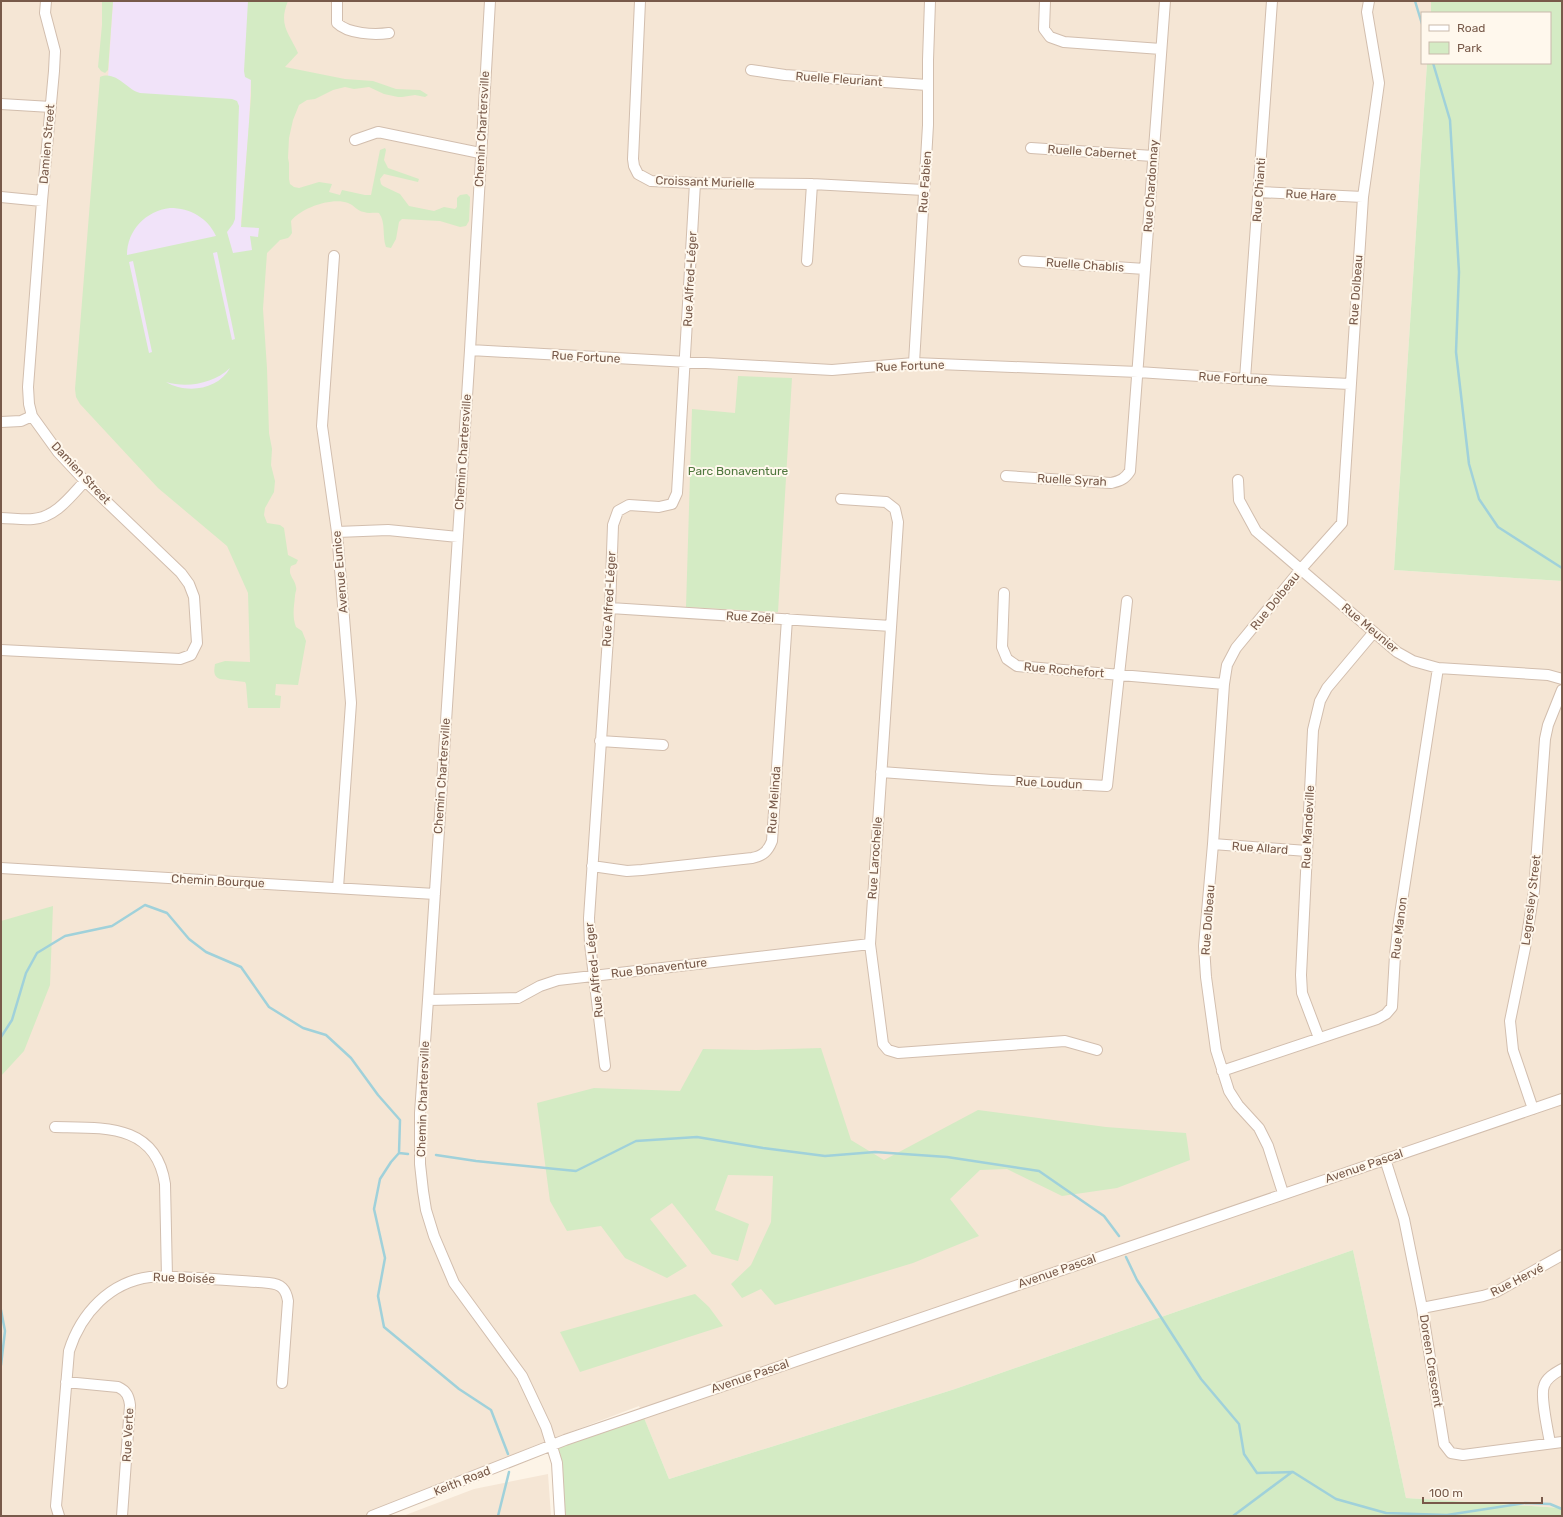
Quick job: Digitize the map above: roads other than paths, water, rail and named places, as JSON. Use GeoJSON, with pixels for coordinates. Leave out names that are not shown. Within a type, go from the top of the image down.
{"type":"FeatureCollection","features":[{"type":"Feature","properties":{"kind":"street","name":"Damien Street"},"geometry":{"type":"LineString","coordinates":[[1,650],[180,659],[191,655],[197,643],[194,597],[189,584],[181,573],[85,481],[58,452],[32,416],[29,404],[28,387],[55,51],[46,14],[46,1]]}},
{"type":"Feature","properties":{"kind":"street"},"geometry":{"type":"LineString","coordinates":[[338,1],[338,23],[343,29],[376,35],[389,33]]}},
{"type":"Feature","properties":{"kind":"street","name":"Chemin Chartersville"},"geometry":{"type":"LineString","coordinates":[[490,1],[480,153],[470,350],[421,1094],[420,1147],[423,1191],[434,1236],[454,1282],[522,1376],[546,1427],[557,1463],[560,1516]]}},
{"type":"Feature","properties":{"kind":"street","name":"Croissant Murielle"},"geometry":{"type":"LineString","coordinates":[[640,1],[633,159],[634,166],[638,174],[651,181],[812,184],[924,190]]}},
{"type":"Feature","properties":{"kind":"street","name":"Rue Fabien"},"geometry":{"type":"LineString","coordinates":[[914,363],[928,125],[930,1]]}},
{"type":"Feature","properties":{"kind":"street"},"geometry":{"type":"LineString","coordinates":[[1045,1],[1044,28],[1050,38],[1064,42],[1161,49]]}},
{"type":"Feature","properties":{"kind":"street","name":"Rue Chardonnay"},"geometry":{"type":"LineString","coordinates":[[1138,372],[1165,1]]}},
{"type":"Feature","properties":{"kind":"street","name":"Rue Chianti"},"geometry":{"type":"LineString","coordinates":[[1245,379],[1272,1]]}},
{"type":"Feature","properties":{"kind":"street","name":"Rue Dolbeau"},"geometry":{"type":"LineString","coordinates":[[1283,1193],[1268,1146],[1259,1128],[1238,1105],[1229,1091],[1222,1071],[1216,1050],[1204,946],[1213,844],[1224,684],[1227,665],[1236,648],[1301,569],[1342,524],[1363,197],[1379,83],[1367,12],[1369,1]]}},
{"type":"Feature","properties":{"kind":"street","name":"Ruelle Fleuriant"},"geometry":{"type":"LineString","coordinates":[[752,70],[785,75],[928,85]]}},
{"type":"Feature","properties":{"kind":"street"},"geometry":{"type":"LineString","coordinates":[[1,104],[51,107]]}},
{"type":"Feature","properties":{"kind":"street"},"geometry":{"type":"LineString","coordinates":[[355,140],[378,132],[480,153]]}},
{"type":"Feature","properties":{"kind":"street","name":"Ruelle Cabernet"},"geometry":{"type":"LineString","coordinates":[[1031,148],[1153,156]]}},
{"type":"Feature","properties":{"kind":"street","name":"Rue Alfred-Léger"},"geometry":{"type":"LineString","coordinates":[[604,1066],[589,930],[600,741],[610,608],[613,525],[618,511],[629,505],[659,507],[672,504],[677,493],[696,183]]}},
{"type":"Feature","properties":{"kind":"street"},"geometry":{"type":"LineString","coordinates":[[807,261],[812,184]]}},
{"type":"Feature","properties":{"kind":"street","name":"Rue Hare"},"geometry":{"type":"LineString","coordinates":[[1259,192],[1363,197]]}},
{"type":"Feature","properties":{"kind":"street"},"geometry":{"type":"LineString","coordinates":[[1,197],[42,201]]}},
{"type":"Feature","properties":{"kind":"street","name":"Avenue Eunice"},"geometry":{"type":"LineString","coordinates":[[334,256],[322,426],[337,532],[351,703],[338,888]]}},
{"type":"Feature","properties":{"kind":"street","name":"Ruelle Chablis"},"geometry":{"type":"LineString","coordinates":[[1024,261],[1145,269]]}},
{"type":"Feature","properties":{"kind":"street","name":"Rue Fortune"},"geometry":{"type":"LineString","coordinates":[[470,350],[832,370],[914,363],[1138,372],[1350,384]]}},
{"type":"Feature","properties":{"kind":"street","name":"Ruelle Syrah"},"geometry":{"type":"LineString","coordinates":[[1006,476],[1111,483],[1124,478],[1131,466],[1138,372]]}},
{"type":"Feature","properties":{"kind":"street"},"geometry":{"type":"LineString","coordinates":[[1,422],[21,421],[32,416]]}},
{"type":"Feature","properties":{"kind":"street","name":"Rue Meunier"},"geometry":{"type":"LineString","coordinates":[[1238,480],[1239,500],[1256,531],[1397,652],[1413,661],[1438,668],[1548,675],[1562,679]]}},
{"type":"Feature","properties":{"kind":"street"},"geometry":{"type":"LineString","coordinates":[[1,518],[32,519],[47,516],[60,508],[85,481]]}},
{"type":"Feature","properties":{"kind":"street","name":"Rue Larochelle"},"geometry":{"type":"LineString","coordinates":[[841,499],[886,502],[895,509],[898,522],[870,944],[882,1040],[885,1047],[888,1050],[898,1053],[907,1053],[1065,1041],[1097,1050]]}},
{"type":"Feature","properties":{"kind":"street"},"geometry":{"type":"LineString","coordinates":[[337,532],[388,530],[458,537]]}},
{"type":"Feature","properties":{"kind":"street","name":"Rue Rochefort"},"geometry":{"type":"LineString","coordinates":[[1004,593],[1002,647],[1006,659],[1011,663],[1023,667],[1224,684]]}},
{"type":"Feature","properties":{"kind":"street","name":"Rue Rochefort"},"geometry":{"type":"LineString","coordinates":[[1119,675],[1127,601]]}},
{"type":"Feature","properties":{"kind":"street","name":"Rue Zoël"},"geometry":{"type":"LineString","coordinates":[[610,608],[891,626]]}},
{"type":"Feature","properties":{"kind":"street","name":"Rue Melinda"},"geometry":{"type":"LineString","coordinates":[[592,866],[627,871],[642,870],[752,858],[767,851],[772,841],[788,619]]}},
{"type":"Feature","properties":{"kind":"street","name":"Rue Mandeville"},"geometry":{"type":"LineString","coordinates":[[1319,1038],[1302,992],[1301,975],[1313,730],[1320,700],[1327,688],[1374,632]]}},
{"type":"Feature","properties":{"kind":"street","name":"Rue Manon"},"geometry":{"type":"LineString","coordinates":[[1222,1071],[1377,1019],[1386,1014],[1392,1007],[1395,955],[1399,921],[1438,668]]}},
{"type":"Feature","properties":{"kind":"street","name":"Rue Loudun"},"geometry":{"type":"LineString","coordinates":[[881,772],[1106,786],[1119,675]]}},
{"type":"Feature","properties":{"kind":"street","name":"Legresley Street"},"geometry":{"type":"LineString","coordinates":[[1533,1109],[1512,1050],[1510,1021],[1525,948],[1534,891],[1545,739],[1548,725],[1562,690]]}},
{"type":"Feature","properties":{"kind":"street"},"geometry":{"type":"LineString","coordinates":[[600,741],[663,745]]}},
{"type":"Feature","properties":{"kind":"street","name":"Rue Allard"},"geometry":{"type":"LineString","coordinates":[[1213,844],[1307,851]]}},
{"type":"Feature","properties":{"kind":"street","name":"Chemin Bourque"},"geometry":{"type":"LineString","coordinates":[[1,868],[435,894]]}},
{"type":"Feature","properties":{"kind":"street","name":"Rue Bonaventure"},"geometry":{"type":"LineString","coordinates":[[428,1000],[518,998],[540,986],[558,980],[870,944]]}},
{"type":"Feature","properties":{"kind":"street","name":"Avenue Pascal"},"geometry":{"type":"LineString","coordinates":[[552,1445],[1283,1193],[1562,1099]]}},
{"type":"Feature","properties":{"kind":"street"},"geometry":{"type":"LineString","coordinates":[[55,1126],[106,1128],[125,1132],[139,1139],[154,1153],[163,1172],[165,1184],[168,1277]]}},
{"type":"Feature","properties":{"kind":"street","name":"Doreen Crescent"},"geometry":{"type":"LineString","coordinates":[[1385,1159],[1404,1219],[1422,1308],[1444,1444],[1451,1453],[1463,1455],[1562,1442]]}},
{"type":"Feature","properties":{"kind":"street","name":"Rue Hervé"},"geometry":{"type":"LineString","coordinates":[[1422,1308],[1496,1292],[1562,1255]]}},
{"type":"Feature","properties":{"kind":"street","name":"Rue Boisée"},"geometry":{"type":"LineString","coordinates":[[59,1516],[56,1506],[68,1361],[72,1341],[81,1323],[95,1305],[111,1291],[136,1280],[151,1276],[269,1282],[283,1288],[286,1291],[288,1301],[282,1384]]}},
{"type":"Feature","properties":{"kind":"street"},"geometry":{"type":"LineString","coordinates":[[1550,1443],[1543,1398],[1544,1386],[1551,1375],[1562,1369]]}},
{"type":"Feature","properties":{"kind":"street","name":"Rue Verte"},"geometry":{"type":"LineString","coordinates":[[66,1382],[118,1387],[128,1396],[130,1406],[122,1516]]}},
{"type":"Feature","properties":{"kind":"street","name":"Keith Road"},"geometry":{"type":"LineString","coordinates":[[372,1516],[552,1445]]}},
{"type":"Feature","properties":{"kind":"waterway"},"geometry":{"type":"LineString","coordinates":[[1415,1],[1421,21]]}},
{"type":"Feature","properties":{"kind":"waterway"},"geometry":{"type":"LineString","coordinates":[[1433,64],[1450,120],[1459,272],[1456,352],[1469,464],[1479,499],[1498,527],[1562,568]]}},
{"type":"Feature","properties":{"kind":"waterway"},"geometry":{"type":"LineString","coordinates":[[1,1037],[12,1020],[26,973],[37,953],[65,936],[112,926],[145,905],[167,913],[189,939],[206,952],[241,967],[269,1007],[303,1028],[326,1035],[351,1058],[378,1095],[400,1120],[399,1153],[380,1179],[374,1209],[385,1258],[378,1296],[384,1327],[459,1389],[491,1410],[508,1454]]}},
{"type":"Feature","properties":{"kind":"waterway"},"geometry":{"type":"LineString","coordinates":[[436,1155],[476,1161],[576,1171],[636,1141],[697,1137],[825,1156],[875,1152],[947,1157],[1039,1171],[1104,1216],[1119,1236]]}},
{"type":"Feature","properties":{"kind":"waterway"},"geometry":{"type":"LineString","coordinates":[[399,1153],[408,1154]]}},
{"type":"Feature","properties":{"kind":"waterway"},"geometry":{"type":"LineString","coordinates":[[1126,1257],[1137,1280],[1201,1379],[1239,1424],[1244,1454],[1257,1473],[1293,1472],[1336,1499],[1386,1513],[1447,1515],[1525,1503],[1550,1504],[1562,1509]]}},
{"type":"Feature","properties":{"kind":"waterway"},"geometry":{"type":"LineString","coordinates":[[1,1310],[5,1331],[1,1365]]}},
{"type":"Feature","properties":{"kind":"waterway"},"geometry":{"type":"LineString","coordinates":[[498,1516],[509,1472]]}},
{"type":"Feature","properties":{"kind":"waterway"},"geometry":{"type":"LineString","coordinates":[[1233,1516],[1292,1472]]}},
{"type":"Feature","properties":{"kind":"park label","name":"Parc Bonaventure"},"geometry":{"type":"Point","coordinates":[738,471]}}]}
